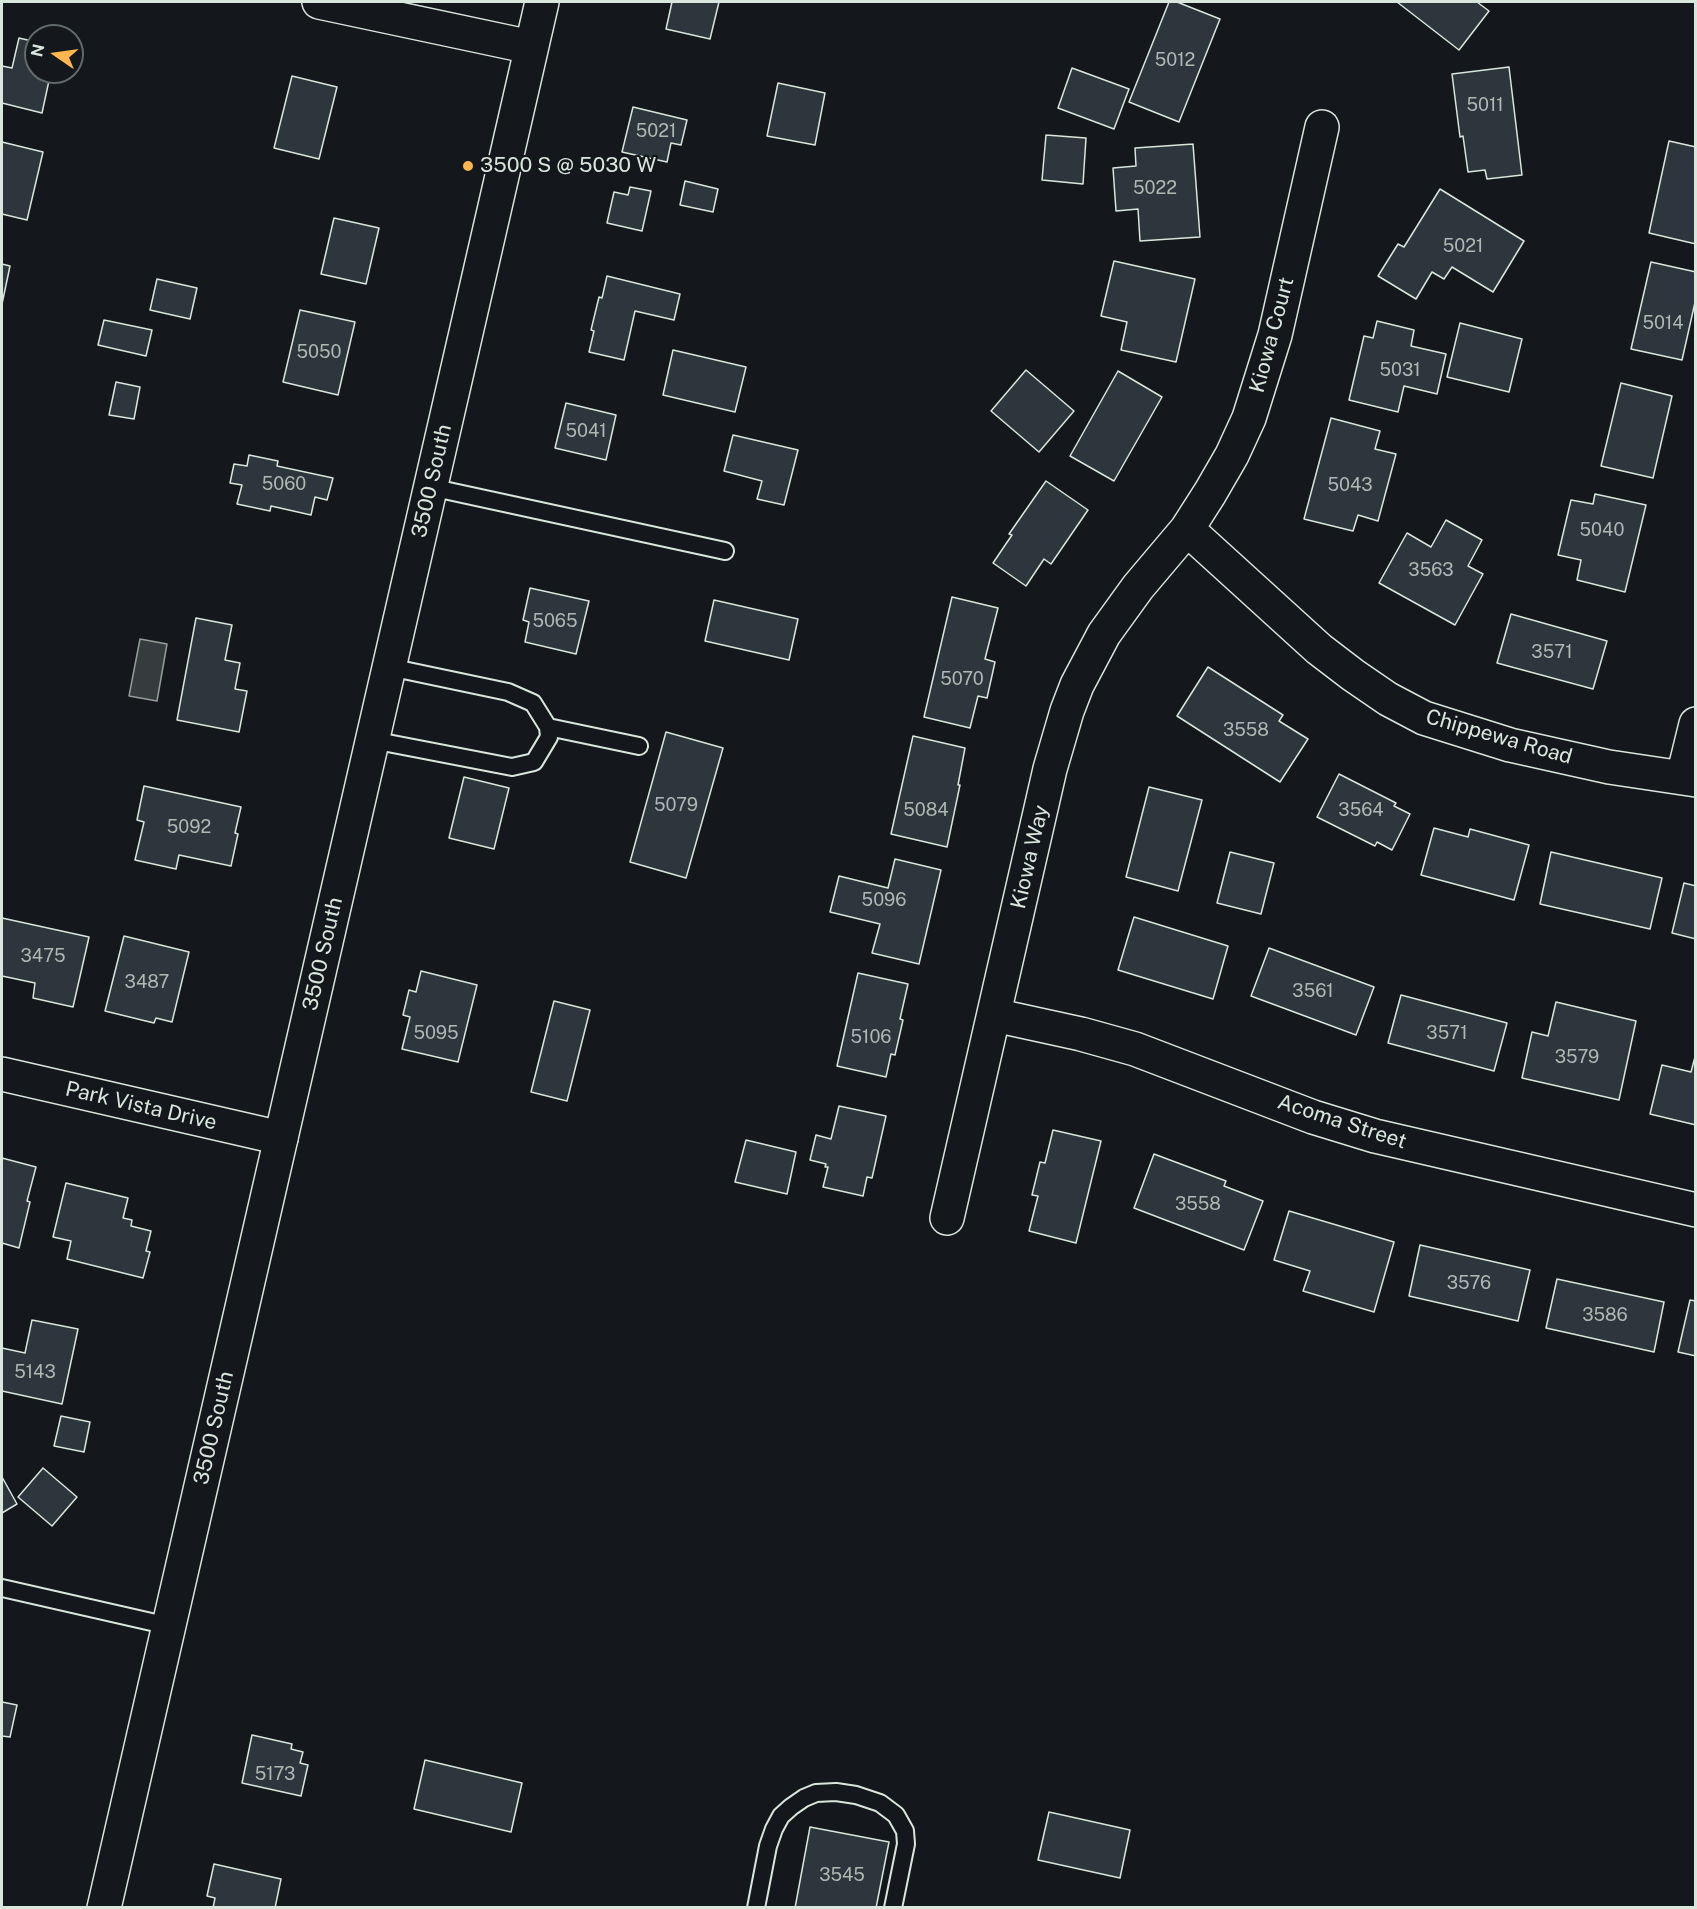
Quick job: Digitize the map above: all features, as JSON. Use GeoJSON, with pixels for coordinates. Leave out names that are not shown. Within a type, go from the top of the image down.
{"type":"FeatureCollection","features":[{"type":"Feature","properties":{"kind":"street"},"geometry":{"type":"LineString","coordinates":[[319,2],[531,47]]}},
{"type":"Feature","properties":{"kind":"street","name":"3500 South"},"geometry":{"type":"LineString","coordinates":[[104,1908],[542,2]]}},
{"type":"Feature","properties":{"kind":"street","name":"Kiowa Court"},"geometry":{"type":"LineString","coordinates":[[1187,529],[1232,454],[1252,408],[1275,335],[1323,127]]}},
{"type":"Feature","properties":{"kind":"street","name":"Chippewa Road"},"geometry":{"type":"LineString","coordinates":[[1187,529],[1319,649],[1388,699],[1424,718],[1510,745],[1609,767],[1689,778]]}},
{"type":"Feature","properties":{"kind":"street","name":"Kiowa Way"},"geometry":{"type":"LineString","coordinates":[[947,1218],[1057,740],[1077,685],[1099,642],[1120,609],[1187,529]]}},
{"type":"Feature","properties":{"kind":"street"},"geometry":{"type":"LineString","coordinates":[[1689,778],[1695,724]]}},
{"type":"Feature","properties":{"kind":"street","name":"Acoma Street"},"geometry":{"type":"LineString","coordinates":[[994,1015],[1081,1034],[1135,1049],[1313,1117],[1375,1136],[1695,1210]]}},
{"type":"Feature","properties":{"kind":"street","name":"Park Vista Drive"},"geometry":{"type":"LineString","coordinates":[[2,1074],[281,1138]]}},
{"type":"Feature","properties":{"kind":"lane"},"geometry":{"type":"LineString","coordinates":[[430,487],[725,551]]}},
{"type":"Feature","properties":{"kind":"lane"},"geometry":{"type":"LineString","coordinates":[[372,740],[512,767],[534,762],[549,737],[548,727],[533,703],[508,692],[389,667]]}},
{"type":"Feature","properties":{"kind":"lane"},"geometry":{"type":"LineString","coordinates":[[548,727],[639,746]]}},
{"type":"Feature","properties":{"kind":"lane"},"geometry":{"type":"LineString","coordinates":[[2,1588],[169,1626]]}},
{"type":"Feature","properties":{"kind":"lane"},"geometry":{"type":"LineString","coordinates":[[756,1908],[768,1846],[781,1816],[804,1798],[816,1793],[836,1792],[856,1794],[880,1803],[896,1815],[904,1831],[906,1844],[893,1908]]}},
{"type":"Feature","properties":{"kind":"shaded area"},"geometry":{"type":"Polygon","coordinates":[[[140,639],[167,644],[157,701],[129,696],[140,639]]]}},
{"type":"Feature","properties":{"kind":"building"},"geometry":{"type":"Polygon","coordinates":[[[672,2],[719,2],[710,39],[666,29],[672,2]]]}},
{"type":"Feature","properties":{"kind":"building"},"geometry":{"type":"Polygon","coordinates":[[[1169,2],[1177,2],[1220,19],[1179,122],[1129,102],[1169,2]]]}},
{"type":"Feature","properties":{"kind":"building"},"geometry":{"type":"Polygon","coordinates":[[[1397,2],[1477,2],[1489,11],[1459,50],[1397,2]]]}},
{"type":"Feature","properties":{"kind":"building"},"geometry":{"type":"Polygon","coordinates":[[[19,38],[24,39],[24,84],[48,84],[42,113],[2,103],[2,66],[12,68],[19,38]]]}},
{"type":"Feature","properties":{"kind":"building"},"geometry":{"type":"Polygon","coordinates":[[[1509,67],[1522,175],[1487,179],[1485,170],[1468,172],[1463,136],[1460,137],[1452,74],[1509,67]]]}},
{"type":"Feature","properties":{"kind":"building"},"geometry":{"type":"Polygon","coordinates":[[[1072,68],[1129,89],[1114,129],[1058,108],[1072,68]]]}},
{"type":"Feature","properties":{"kind":"building"},"geometry":{"type":"Polygon","coordinates":[[[292,76],[337,87],[319,159],[274,148],[292,76]]]}},
{"type":"Feature","properties":{"kind":"building"},"geometry":{"type":"Polygon","coordinates":[[[778,83],[825,93],[815,145],[767,136],[778,83]]]}},
{"type":"Feature","properties":{"kind":"building"},"geometry":{"type":"Polygon","coordinates":[[[633,107],[687,120],[681,145],[671,143],[667,162],[622,152],[633,107]]]}},
{"type":"Feature","properties":{"kind":"building"},"geometry":{"type":"Polygon","coordinates":[[[1046,135],[1086,138],[1083,184],[1042,180],[1046,135]]]}},
{"type":"Feature","properties":{"kind":"building"},"geometry":{"type":"Polygon","coordinates":[[[1669,141],[1696,147],[1696,244],[1649,233],[1669,141]]]}},
{"type":"Feature","properties":{"kind":"building"},"geometry":{"type":"Polygon","coordinates":[[[2,142],[43,152],[27,220],[2,214],[2,142]]]}},
{"type":"Feature","properties":{"kind":"building"},"geometry":{"type":"Polygon","coordinates":[[[1193,144],[1200,237],[1140,241],[1138,209],[1116,211],[1113,168],[1136,166],[1135,148],[1193,144]]]}},
{"type":"Feature","properties":{"kind":"building"},"geometry":{"type":"Polygon","coordinates":[[[685,181],[718,189],[713,212],[680,205],[685,181]]]}},
{"type":"Feature","properties":{"kind":"building"},"geometry":{"type":"Polygon","coordinates":[[[630,187],[651,191],[642,231],[607,223],[614,192],[628,195],[630,187]]]}},
{"type":"Feature","properties":{"kind":"building"},"geometry":{"type":"Polygon","coordinates":[[[1440,189],[1524,241],[1493,292],[1452,267],[1444,279],[1432,272],[1416,299],[1378,276],[1398,244],[1404,247],[1440,189]]]}},
{"type":"Feature","properties":{"kind":"building"},"geometry":{"type":"Polygon","coordinates":[[[334,218],[379,228],[366,284],[321,274],[334,218]]]}},
{"type":"Feature","properties":{"kind":"building"},"geometry":{"type":"Polygon","coordinates":[[[1114,261],[1195,279],[1176,362],[1121,350],[1127,322],[1101,316],[1114,261]]]}},
{"type":"Feature","properties":{"kind":"building"},"geometry":{"type":"Polygon","coordinates":[[[1651,262],[1696,272],[1696,298],[1682,360],[1631,349],[1651,262]]]}},
{"type":"Feature","properties":{"kind":"building"},"geometry":{"type":"Polygon","coordinates":[[[2,264],[10,266],[2,304],[2,264]]]}},
{"type":"Feature","properties":{"kind":"building"},"geometry":{"type":"Polygon","coordinates":[[[607,276],[680,294],[674,320],[635,311],[624,360],[589,352],[594,331],[591,330],[607,276]]]}},
{"type":"Feature","properties":{"kind":"building"},"geometry":{"type":"Polygon","coordinates":[[[157,279],[197,288],[190,319],[150,310],[157,279]]]}},
{"type":"Feature","properties":{"kind":"building"},"geometry":{"type":"Polygon","coordinates":[[[300,310],[355,322],[338,395],[283,382],[300,310]]]}},
{"type":"Feature","properties":{"kind":"building"},"geometry":{"type":"Polygon","coordinates":[[[104,320],[152,330],[146,356],[98,345],[104,320]]]}},
{"type":"Feature","properties":{"kind":"building"},"geometry":{"type":"Polygon","coordinates":[[[1377,321],[1414,330],[1411,346],[1446,354],[1437,394],[1404,386],[1398,412],[1349,400],[1364,336],[1373,338],[1377,321]]]}},
{"type":"Feature","properties":{"kind":"building"},"geometry":{"type":"Polygon","coordinates":[[[1460,323],[1522,339],[1509,392],[1447,377],[1460,323]]]}},
{"type":"Feature","properties":{"kind":"building"},"geometry":{"type":"Polygon","coordinates":[[[673,350],[746,367],[735,412],[663,395],[673,350]]]}},
{"type":"Feature","properties":{"kind":"building"},"geometry":{"type":"Polygon","coordinates":[[[1026,370],[1074,411],[1039,452],[991,411],[1026,370]]]}},
{"type":"Feature","properties":{"kind":"building"},"geometry":{"type":"Polygon","coordinates":[[[1118,371],[1162,397],[1114,481],[1070,456],[1118,371]]]}},
{"type":"Feature","properties":{"kind":"building"},"geometry":{"type":"Polygon","coordinates":[[[116,382],[140,387],[134,419],[109,415],[116,382]]]}},
{"type":"Feature","properties":{"kind":"building"},"geometry":{"type":"Polygon","coordinates":[[[1621,383],[1672,396],[1653,478],[1601,466],[1621,383]]]}},
{"type":"Feature","properties":{"kind":"building"},"geometry":{"type":"Polygon","coordinates":[[[566,403],[616,415],[606,460],[555,448],[566,403]]]}},
{"type":"Feature","properties":{"kind":"building"},"geometry":{"type":"Polygon","coordinates":[[[1331,418],[1380,431],[1375,449],[1396,454],[1378,521],[1358,515],[1353,531],[1304,519],[1331,418]]]}},
{"type":"Feature","properties":{"kind":"building"},"geometry":{"type":"Polygon","coordinates":[[[733,435],[798,450],[784,505],[757,499],[762,481],[724,471],[733,435]]]}},
{"type":"Feature","properties":{"kind":"building"},"geometry":{"type":"Polygon","coordinates":[[[249,455],[278,461],[277,466],[333,478],[327,500],[315,497],[311,515],[271,506],[270,511],[237,504],[242,485],[230,483],[234,464],[247,466],[249,455]]]}},
{"type":"Feature","properties":{"kind":"building"},"geometry":{"type":"Polygon","coordinates":[[[1046,481],[1088,510],[1051,564],[1044,559],[1026,586],[993,563],[1012,535],[1009,534],[1046,481]]]}},
{"type":"Feature","properties":{"kind":"building"},"geometry":{"type":"Polygon","coordinates":[[[1595,494],[1646,505],[1625,592],[1577,580],[1581,560],[1558,555],[1571,500],[1593,504],[1595,494]]]}},
{"type":"Feature","properties":{"kind":"building"},"geometry":{"type":"Polygon","coordinates":[[[1446,520],[1482,540],[1468,566],[1483,574],[1455,625],[1379,583],[1407,533],[1431,547],[1446,520]]]}},
{"type":"Feature","properties":{"kind":"building"},"geometry":{"type":"Polygon","coordinates":[[[530,588],[589,601],[576,654],[525,642],[529,622],[523,620],[530,588]]]}},
{"type":"Feature","properties":{"kind":"building"},"geometry":{"type":"Polygon","coordinates":[[[952,597],[998,608],[985,659],[995,662],[987,698],[978,696],[970,728],[924,717],[952,597]]]}},
{"type":"Feature","properties":{"kind":"building"},"geometry":{"type":"Polygon","coordinates":[[[714,600],[798,619],[789,660],[705,641],[714,600]]]}},
{"type":"Feature","properties":{"kind":"building"},"geometry":{"type":"Polygon","coordinates":[[[1511,614],[1607,641],[1593,689],[1497,663],[1511,614]]]}},
{"type":"Feature","properties":{"kind":"building"},"geometry":{"type":"Polygon","coordinates":[[[196,618],[232,625],[225,660],[240,663],[235,689],[247,691],[239,732],[177,720],[196,618]]]}},
{"type":"Feature","properties":{"kind":"building"},"geometry":{"type":"Polygon","coordinates":[[[1208,667],[1283,715],[1279,721],[1308,739],[1280,782],[1177,716],[1208,667]]]}},
{"type":"Feature","properties":{"kind":"building"},"geometry":{"type":"Polygon","coordinates":[[[666,732],[723,748],[686,878],[630,862],[666,732]]]}},
{"type":"Feature","properties":{"kind":"building"},"geometry":{"type":"Polygon","coordinates":[[[913,736],[965,748],[947,847],[891,834],[913,736]]]}},
{"type":"Feature","properties":{"kind":"building"},"geometry":{"type":"Polygon","coordinates":[[[1339,774],[1396,803],[1394,806],[1410,814],[1392,850],[1377,842],[1375,846],[1317,817],[1339,774]]]}},
{"type":"Feature","properties":{"kind":"building"},"geometry":{"type":"Polygon","coordinates":[[[464,777],[509,788],[494,849],[449,838],[464,777]]]}},
{"type":"Feature","properties":{"kind":"building"},"geometry":{"type":"Polygon","coordinates":[[[144,786],[241,807],[231,866],[179,855],[176,869],[135,860],[144,822],[137,820],[144,786]]]}},
{"type":"Feature","properties":{"kind":"building"},"geometry":{"type":"Polygon","coordinates":[[[1149,787],[1202,800],[1178,891],[1126,877],[1149,787]]]}},
{"type":"Feature","properties":{"kind":"building"},"geometry":{"type":"Polygon","coordinates":[[[1434,828],[1468,837],[1470,829],[1529,845],[1514,900],[1421,875],[1434,828]]]}},
{"type":"Feature","properties":{"kind":"building"},"geometry":{"type":"Polygon","coordinates":[[[1230,852],[1274,863],[1261,914],[1217,903],[1230,852]]]}},
{"type":"Feature","properties":{"kind":"building"},"geometry":{"type":"Polygon","coordinates":[[[1551,852],[1662,878],[1650,929],[1540,904],[1551,852]]]}},
{"type":"Feature","properties":{"kind":"building"},"geometry":{"type":"Polygon","coordinates":[[[895,859],[941,870],[919,964],[872,953],[880,924],[830,912],[839,876],[888,888],[895,859]]]}},
{"type":"Feature","properties":{"kind":"building"},"geometry":{"type":"Polygon","coordinates":[[[1684,883],[1696,886],[1696,939],[1672,933],[1684,883]]]}},
{"type":"Feature","properties":{"kind":"building"},"geometry":{"type":"Polygon","coordinates":[[[1134,917],[1228,946],[1213,999],[1118,970],[1134,917]]]}},
{"type":"Feature","properties":{"kind":"building"},"geometry":{"type":"Polygon","coordinates":[[[2,918],[89,937],[73,1007],[33,998],[35,983],[2,976],[2,918]]]}},
{"type":"Feature","properties":{"kind":"building"},"geometry":{"type":"Polygon","coordinates":[[[124,936],[189,952],[172,1022],[156,1018],[154,1023],[105,1011],[124,936]]]}},
{"type":"Feature","properties":{"kind":"building"},"geometry":{"type":"Polygon","coordinates":[[[1269,948],[1374,987],[1356,1035],[1251,996],[1269,948]]]}},
{"type":"Feature","properties":{"kind":"building"},"geometry":{"type":"Polygon","coordinates":[[[421,971],[477,985],[458,1062],[402,1049],[410,1017],[403,1015],[409,990],[416,992],[421,971]]]}},
{"type":"Feature","properties":{"kind":"building"},"geometry":{"type":"Polygon","coordinates":[[[858,973],[908,984],[895,1055],[891,1054],[886,1077],[837,1066],[858,973]]]}},
{"type":"Feature","properties":{"kind":"building"},"geometry":{"type":"Polygon","coordinates":[[[1401,995],[1507,1023],[1494,1071],[1388,1043],[1401,995]]]}},
{"type":"Feature","properties":{"kind":"building"},"geometry":{"type":"Polygon","coordinates":[[[554,1001],[590,1010],[567,1101],[531,1092],[554,1001]]]}},
{"type":"Feature","properties":{"kind":"building"},"geometry":{"type":"Polygon","coordinates":[[[1556,1002],[1636,1021],[1619,1100],[1522,1078],[1532,1032],[1548,1036],[1556,1002]]]}},
{"type":"Feature","properties":{"kind":"building"},"geometry":{"type":"Polygon","coordinates":[[[1696,1053],[1696,1125],[1650,1114],[1662,1065],[1691,1072],[1696,1053]]]}},
{"type":"Feature","properties":{"kind":"building"},"geometry":{"type":"Polygon","coordinates":[[[839,1106],[886,1116],[872,1178],[867,1177],[863,1196],[823,1187],[828,1167],[825,1167],[826,1164],[810,1160],[816,1135],[831,1139],[839,1106]]]}},
{"type":"Feature","properties":{"kind":"building"},"geometry":{"type":"Polygon","coordinates":[[[1053,1130],[1101,1141],[1076,1243],[1029,1231],[1038,1196],[1032,1195],[1040,1162],[1045,1163],[1053,1130]]]}},
{"type":"Feature","properties":{"kind":"building"},"geometry":{"type":"Polygon","coordinates":[[[746,1140],[796,1152],[787,1194],[735,1182],[746,1140]]]}},
{"type":"Feature","properties":{"kind":"building"},"geometry":{"type":"Polygon","coordinates":[[[1154,1154],[1226,1181],[1224,1186],[1263,1201],[1244,1250],[1134,1208],[1154,1154]]]}},
{"type":"Feature","properties":{"kind":"building"},"geometry":{"type":"Polygon","coordinates":[[[2,1158],[36,1167],[27,1201],[30,1202],[19,1248],[2,1243],[2,1158]]]}},
{"type":"Feature","properties":{"kind":"building"},"geometry":{"type":"Polygon","coordinates":[[[66,1183],[128,1198],[123,1218],[132,1220],[131,1226],[151,1231],[146,1251],[150,1252],[143,1278],[67,1259],[71,1241],[53,1237],[66,1183]]]}},
{"type":"Feature","properties":{"kind":"building"},"geometry":{"type":"Polygon","coordinates":[[[1289,1211],[1394,1242],[1374,1312],[1303,1291],[1310,1271],[1274,1260],[1289,1211]]]}},
{"type":"Feature","properties":{"kind":"building"},"geometry":{"type":"Polygon","coordinates":[[[1420,1245],[1530,1270],[1518,1321],[1409,1296],[1420,1245]]]}},
{"type":"Feature","properties":{"kind":"building"},"geometry":{"type":"Polygon","coordinates":[[[1557,1279],[1664,1302],[1654,1352],[1546,1328],[1557,1279]]]}},
{"type":"Feature","properties":{"kind":"building"},"geometry":{"type":"Polygon","coordinates":[[[1690,1300],[1696,1301],[1696,1356],[1678,1352],[1690,1300]]]}},
{"type":"Feature","properties":{"kind":"building"},"geometry":{"type":"Polygon","coordinates":[[[32,1320],[78,1329],[62,1404],[2,1391],[2,1348],[25,1353],[32,1320]]]}},
{"type":"Feature","properties":{"kind":"building"},"geometry":{"type":"Polygon","coordinates":[[[61,1416],[90,1422],[84,1452],[54,1446],[61,1416]]]}},
{"type":"Feature","properties":{"kind":"building"},"geometry":{"type":"Polygon","coordinates":[[[43,1468],[77,1497],[52,1526],[18,1497],[43,1468]]]}},
{"type":"Feature","properties":{"kind":"building"},"geometry":{"type":"Polygon","coordinates":[[[2,1477],[17,1504],[2,1513],[2,1477]]]}},
{"type":"Feature","properties":{"kind":"building"},"geometry":{"type":"Polygon","coordinates":[[[2,1702],[17,1705],[10,1737],[2,1736],[2,1702]]]}},
{"type":"Feature","properties":{"kind":"building"},"geometry":{"type":"Polygon","coordinates":[[[252,1735],[292,1744],[291,1749],[303,1752],[300,1763],[308,1765],[301,1796],[242,1783],[252,1735]]]}},
{"type":"Feature","properties":{"kind":"building"},"geometry":{"type":"Polygon","coordinates":[[[425,1760],[522,1783],[511,1832],[414,1809],[425,1760]]]}},
{"type":"Feature","properties":{"kind":"building"},"geometry":{"type":"Polygon","coordinates":[[[1049,1812],[1130,1830],[1120,1878],[1038,1860],[1049,1812]]]}},
{"type":"Feature","properties":{"kind":"building"},"geometry":{"type":"Polygon","coordinates":[[[810,1827],[889,1842],[876,1908],[795,1908],[810,1827]]]}},
{"type":"Feature","properties":{"kind":"building"},"geometry":{"type":"Polygon","coordinates":[[[214,1864],[281,1879],[275,1908],[213,1908],[215,1898],[207,1896],[214,1864]]]}},
{"type":"Feature","properties":{"kind":"place","name":"3500 S @ 5030 W"},"geometry":{"type":"Point","coordinates":[468,166]}}]}
